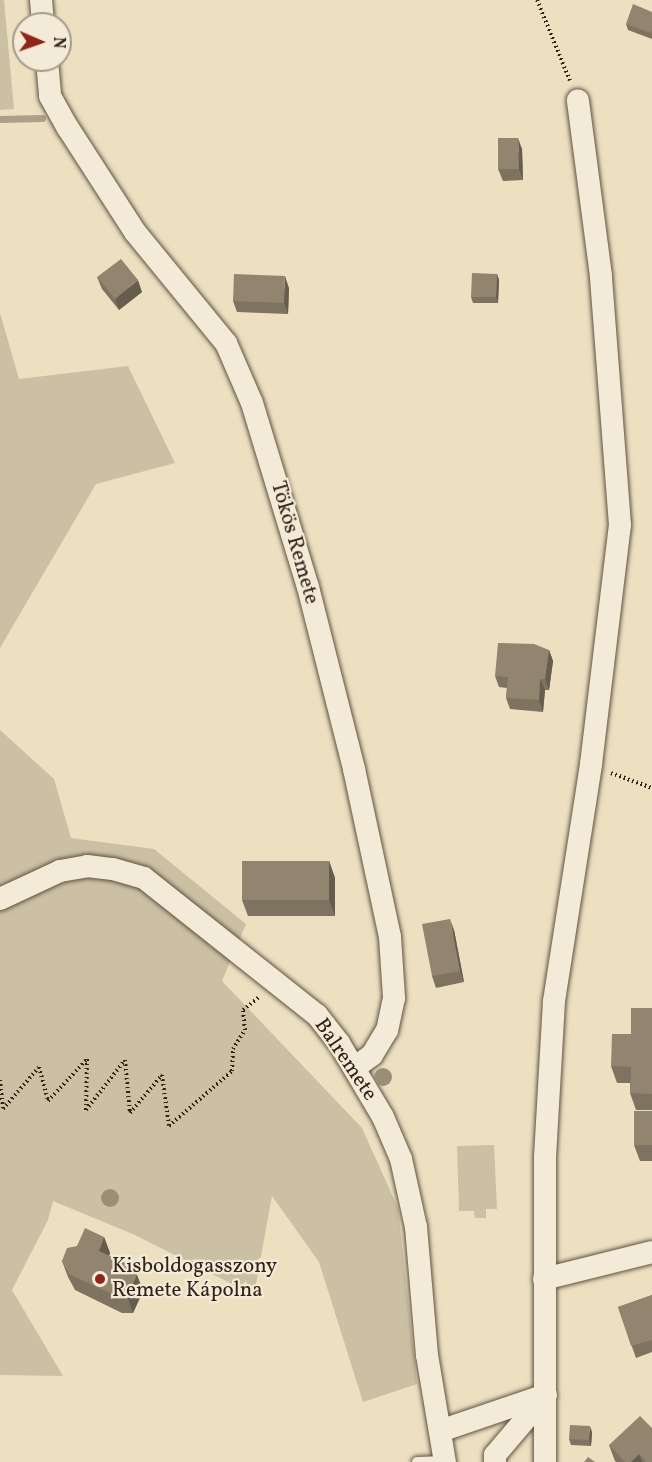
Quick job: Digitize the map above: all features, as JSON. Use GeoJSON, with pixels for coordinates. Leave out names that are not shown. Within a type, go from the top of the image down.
{"type":"FeatureCollection","features":[{"type":"Feature","properties":{"kind":"street","name":"Tökös Remete"},"geometry":{"type":"LineString","coordinates":[[48,72],[50,96],[68,128],[135,232],[226,343],[252,402],[305,576],[354,769],[390,937],[394,998],[387,1030],[372,1055],[354,1068]]}},
{"type":"Feature","properties":{"kind":"street"},"geometry":{"type":"LineString","coordinates":[[545,1462],[545,1157],[554,1001],[591,764],[620,525],[601,276],[578,101]]}},
{"type":"Feature","properties":{"kind":"street","name":"Balremete"},"geometry":{"type":"LineString","coordinates":[[0,899],[60,871],[87,866],[113,868],[144,878],[317,1016],[354,1068],[383,1117],[401,1159],[416,1227],[427,1355],[445,1462]]}},
{"type":"Feature","properties":{"kind":"street"},"geometry":{"type":"LineString","coordinates":[[544,1279],[652,1252]]}},
{"type":"Feature","properties":{"kind":"street"},"geometry":{"type":"LineString","coordinates":[[440,1431],[546,1395]]}},
{"type":"Feature","properties":{"kind":"street"},"geometry":{"type":"LineString","coordinates":[[495,1462],[495,1455],[546,1395]]}},
{"type":"Feature","properties":{"kind":"lane"},"geometry":{"type":"LineString","coordinates":[[417,1462],[445,1462]]}},
{"type":"Feature","properties":{"kind":"path"},"geometry":{"type":"LineString","coordinates":[[537,0],[578,101]]}},
{"type":"Feature","properties":{"kind":"path"},"geometry":{"type":"LineString","coordinates":[[591,764],[652,788]]}},
{"type":"Feature","properties":{"kind":"path"},"geometry":{"type":"LineString","coordinates":[[0,1080],[3,1109],[39,1067],[48,1101],[87,1059],[86,1110],[124,1060],[130,1113],[162,1075],[169,1126],[232,1071],[233,1050],[245,1030],[243,1010],[261,996]]}},
{"type":"Feature","properties":{"kind":"shaded area"},"geometry":{"type":"Polygon","coordinates":[[[0,0],[4,0],[14,109],[0,110],[0,0]]]}},
{"type":"Feature","properties":{"kind":"shaded area"},"geometry":{"type":"Polygon","coordinates":[[[0,313],[19,379],[128,366],[175,463],[96,484],[0,648],[0,313]]]}},
{"type":"Feature","properties":{"kind":"shaded area"},"geometry":{"type":"Polygon","coordinates":[[[0,730],[54,779],[71,838],[154,849],[246,924],[222,981],[362,1128],[398,1208],[417,1384],[363,1402],[319,1262],[272,1196],[254,1295],[135,1235],[53,1201],[48,1220],[12,1290],[63,1376],[0,1375],[0,730]]]}},
{"type":"Feature","properties":{"kind":"shaded area"},"geometry":{"type":"Polygon","coordinates":[[[494,1145],[497,1209],[486,1209],[486,1218],[475,1218],[474,1211],[459,1211],[457,1146],[494,1145]]]}},
{"type":"Feature","properties":{"kind":"building"},"geometry":{"type":"Polygon","coordinates":[[[633,4],[652,12],[651,33],[626,24],[633,4]]]}},
{"type":"Feature","properties":{"kind":"building"},"geometry":{"type":"Polygon","coordinates":[[[498,138],[518,138],[519,169],[498,169],[498,138]]]}},
{"type":"Feature","properties":{"kind":"building"},"geometry":{"type":"Polygon","coordinates":[[[121,259],[138,280],[115,299],[97,277],[121,259]]]}},
{"type":"Feature","properties":{"kind":"building"},"geometry":{"type":"Polygon","coordinates":[[[472,273],[497,274],[496,297],[471,297],[472,273]]]}},
{"type":"Feature","properties":{"kind":"building"},"geometry":{"type":"Polygon","coordinates":[[[234,274],[285,276],[284,303],[233,301],[234,274]]]}},
{"type":"Feature","properties":{"kind":"building"},"geometry":{"type":"Polygon","coordinates":[[[498,643],[534,644],[549,650],[545,679],[540,679],[539,700],[506,698],[508,677],[495,676],[498,643]]]}},
{"type":"Feature","properties":{"kind":"building"},"geometry":{"type":"Polygon","coordinates":[[[242,861],[329,861],[329,900],[242,900],[242,861]]]}},
{"type":"Feature","properties":{"kind":"building"},"geometry":{"type":"Polygon","coordinates":[[[450,919],[460,971],[432,976],[422,924],[450,919]]]}},
{"type":"Feature","properties":{"kind":"building"},"geometry":{"type":"Polygon","coordinates":[[[631,1008],[652,1008],[652,1094],[630,1093],[631,1067],[611,1066],[612,1034],[631,1034],[631,1008]]]}},
{"type":"Feature","properties":{"kind":"building"},"geometry":{"type":"Polygon","coordinates":[[[634,1111],[652,1111],[652,1145],[634,1145],[634,1111]]]}},
{"type":"Feature","properties":{"kind":"building"},"geometry":{"type":"Polygon","coordinates":[[[85,1228],[104,1237],[99,1251],[130,1265],[137,1275],[127,1296],[116,1296],[69,1274],[62,1261],[67,1248],[77,1246],[85,1228]]]}},
{"type":"Feature","properties":{"kind":"building"},"geometry":{"type":"Polygon","coordinates":[[[652,1295],[652,1340],[631,1346],[618,1307],[652,1295]]]}},
{"type":"Feature","properties":{"kind":"building"},"geometry":{"type":"Polygon","coordinates":[[[640,1416],[652,1428],[652,1462],[646,1462],[639,1454],[631,1462],[625,1462],[609,1445],[640,1416]]]}},
{"type":"Feature","properties":{"kind":"building"},"geometry":{"type":"Polygon","coordinates":[[[570,1425],[590,1426],[589,1440],[569,1439],[570,1425]]]}},
{"type":"Feature","properties":{"kind":"building"},"geometry":{"type":"Polygon","coordinates":[[[588,1457],[595,1462],[584,1462],[588,1457]]]}},
{"type":"Feature","properties":{"kind":"waterway"},"geometry":{"type":"LineString","coordinates":[[0,119],[42,118]]}},
{"type":"Feature","properties":{"kind":"place","name":"Kisboldogasszony Remete Kápolna"},"geometry":{"type":"Point","coordinates":[100,1279]}}]}
